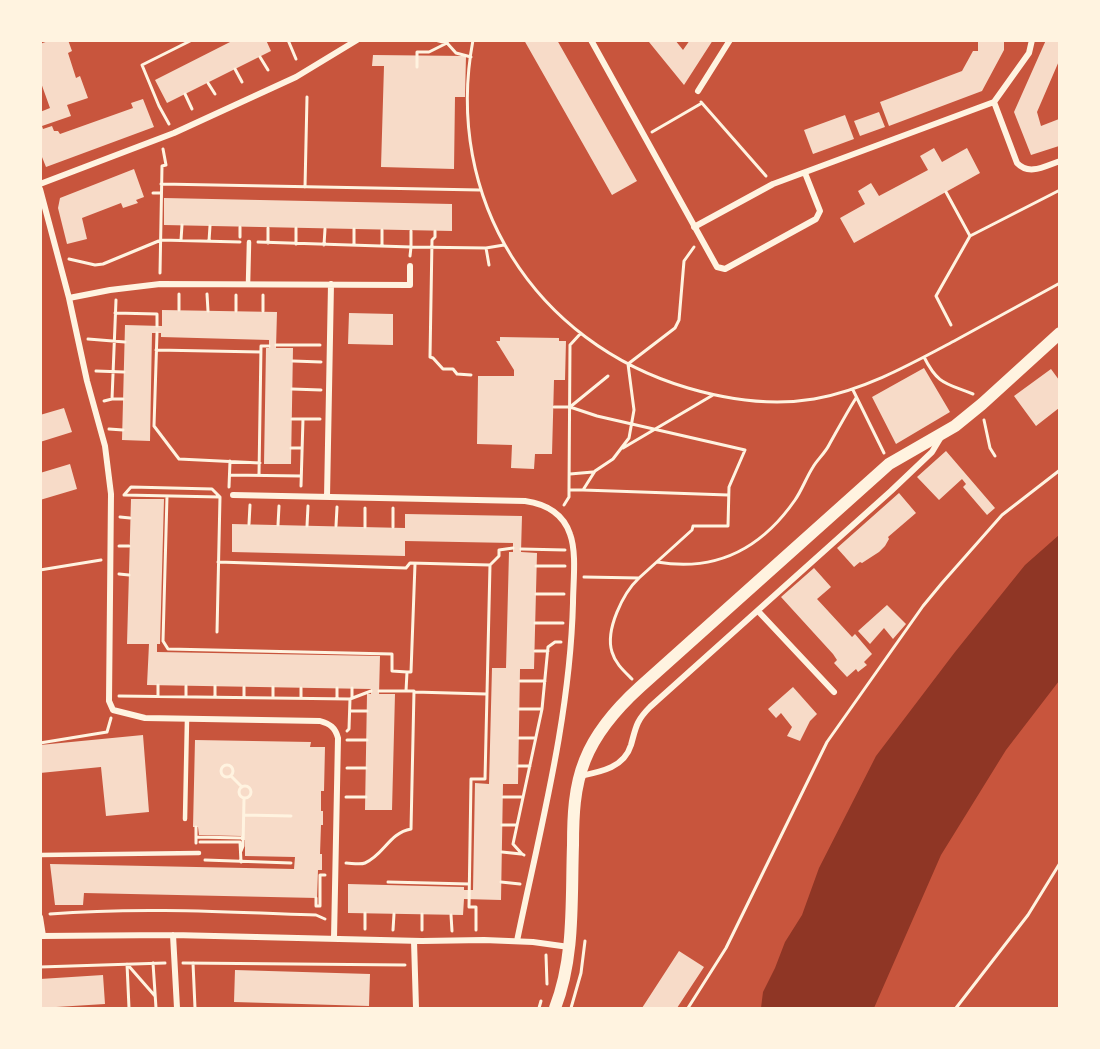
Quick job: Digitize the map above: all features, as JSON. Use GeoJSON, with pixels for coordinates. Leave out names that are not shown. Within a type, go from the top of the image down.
{"type":"FeatureCollection","features":[{"type":"Feature","properties":{"kind":"main road"},"geometry":{"type":"LineString","coordinates":[[555,1008],[563,983],[569,947],[573,815],[585,760],[601,732],[627,699],[890,464],[942,434],[982,405],[1059,333]]}},
{"type":"Feature","properties":{"kind":"street"},"geometry":{"type":"LineString","coordinates":[[40,184],[174,133],[296,76],[357,40]]}},
{"type":"Feature","properties":{"kind":"street"},"geometry":{"type":"LineString","coordinates":[[591,40],[717,267],[725,268],[816,219],[820,211],[804,173]]}},
{"type":"Feature","properties":{"kind":"street"},"geometry":{"type":"LineString","coordinates":[[698,91],[730,40]]}},
{"type":"Feature","properties":{"kind":"street"},"geometry":{"type":"LineString","coordinates":[[694,227],[773,184],[994,102],[1029,53],[1032,40]]}},
{"type":"Feature","properties":{"kind":"street"},"geometry":{"type":"LineString","coordinates":[[994,102],[1017,163],[1022,169],[1030,171],[1059,161]]}},
{"type":"Feature","properties":{"kind":"street"},"geometry":{"type":"LineString","coordinates":[[40,189],[108,461],[111,494],[109,702],[113,710],[145,718],[320,721],[329,723],[336,730],[338,768],[334,938]]}},
{"type":"Feature","properties":{"kind":"street"},"geometry":{"type":"LineString","coordinates":[[69,298],[159,284],[410,285],[410,267]]}},
{"type":"Feature","properties":{"kind":"street"},"geometry":{"type":"LineString","coordinates":[[327,497],[331,284]]}},
{"type":"Feature","properties":{"kind":"street"},"geometry":{"type":"LineString","coordinates":[[580,776],[611,768],[622,760],[629,750],[634,728],[642,714],[913,471],[932,452],[942,434]]}},
{"type":"Feature","properties":{"kind":"street"},"geometry":{"type":"LineString","coordinates":[[231,495],[525,501],[546,505],[556,512],[571,535],[574,576],[572,643],[565,711],[517,941]]}},
{"type":"Feature","properties":{"kind":"street"},"geometry":{"type":"LineString","coordinates":[[758,611],[834,692]]}},
{"type":"Feature","properties":{"kind":"street"},"geometry":{"type":"LineString","coordinates":[[40,916],[42,936],[173,935],[414,941],[476,940],[517,941],[569,947]]}},
{"type":"Feature","properties":{"kind":"street"},"geometry":{"type":"LineString","coordinates":[[173,935],[177,1008]]}},
{"type":"Feature","properties":{"kind":"street"},"geometry":{"type":"LineString","coordinates":[[414,941],[416,1008]]}},
{"type":"Feature","properties":{"kind":"lane"},"geometry":{"type":"LineString","coordinates":[[248,284],[249,242]]}},
{"type":"Feature","properties":{"kind":"lane"},"geometry":{"type":"LineString","coordinates":[[186,819],[187,719]]}},
{"type":"Feature","properties":{"kind":"lane"},"geometry":{"type":"LineString","coordinates":[[40,855],[199,853]]}},
{"type":"Feature","properties":{"kind":"path"},"geometry":{"type":"LineString","coordinates":[[174,133],[141,65],[192,40]]}},
{"type":"Feature","properties":{"kind":"path"},"geometry":{"type":"LineString","coordinates":[[288,40],[296,58]]}},
{"type":"Feature","properties":{"kind":"path"},"geometry":{"type":"LineString","coordinates":[[435,40],[448,42],[456,53],[471,57]]}},
{"type":"Feature","properties":{"kind":"path"},"geometry":{"type":"LineString","coordinates":[[471,40],[469,124],[480,190],[504,245],[531,286],[548,304],[581,333],[628,364],[679,385],[713,394],[747,400],[812,399],[854,390],[924,357],[1059,283]]}},
{"type":"Feature","properties":{"kind":"path"},"geometry":{"type":"LineString","coordinates":[[417,67],[417,52],[429,52],[448,42]]}},
{"type":"Feature","properties":{"kind":"path"},"geometry":{"type":"LineString","coordinates":[[260,57],[268,70]]}},
{"type":"Feature","properties":{"kind":"path"},"geometry":{"type":"LineString","coordinates":[[235,69],[242,82]]}},
{"type":"Feature","properties":{"kind":"path"},"geometry":{"type":"LineString","coordinates":[[208,83],[215,94]]}},
{"type":"Feature","properties":{"kind":"path"},"geometry":{"type":"LineString","coordinates":[[698,91],[702,103],[773,184]]}},
{"type":"Feature","properties":{"kind":"path"},"geometry":{"type":"LineString","coordinates":[[185,94],[192,109]]}},
{"type":"Feature","properties":{"kind":"path"},"geometry":{"type":"LineString","coordinates":[[305,187],[307,97]]}},
{"type":"Feature","properties":{"kind":"path"},"geometry":{"type":"LineString","coordinates":[[645,136],[702,103]]}},
{"type":"Feature","properties":{"kind":"path"},"geometry":{"type":"LineString","coordinates":[[159,284],[162,166],[166,165],[166,155],[160,139]]}},
{"type":"Feature","properties":{"kind":"path"},"geometry":{"type":"LineString","coordinates":[[161,184],[480,190]]}},
{"type":"Feature","properties":{"kind":"path"},"geometry":{"type":"LineString","coordinates":[[951,326],[936,296],[970,236],[1059,190]]}},
{"type":"Feature","properties":{"kind":"path"},"geometry":{"type":"LineString","coordinates":[[946,192],[970,236]]}},
{"type":"Feature","properties":{"kind":"path"},"geometry":{"type":"LineString","coordinates":[[153,193],[161,193]]}},
{"type":"Feature","properties":{"kind":"path"},"geometry":{"type":"LineString","coordinates":[[181,240],[182,225]]}},
{"type":"Feature","properties":{"kind":"path"},"geometry":{"type":"LineString","coordinates":[[209,241],[210,226]]}},
{"type":"Feature","properties":{"kind":"path"},"geometry":{"type":"LineString","coordinates":[[240,227],[240,242]]}},
{"type":"Feature","properties":{"kind":"path"},"geometry":{"type":"LineString","coordinates":[[268,228],[268,243]]}},
{"type":"Feature","properties":{"kind":"path"},"geometry":{"type":"LineString","coordinates":[[296,228],[296,244]]}},
{"type":"Feature","properties":{"kind":"path"},"geometry":{"type":"LineString","coordinates":[[324,244],[325,229]]}},
{"type":"Feature","properties":{"kind":"path"},"geometry":{"type":"LineString","coordinates":[[354,229],[354,245]]}},
{"type":"Feature","properties":{"kind":"path"},"geometry":{"type":"LineString","coordinates":[[382,230],[382,246]]}},
{"type":"Feature","properties":{"kind":"path"},"geometry":{"type":"LineString","coordinates":[[411,231],[411,247],[486,248],[504,245]]}},
{"type":"Feature","properties":{"kind":"path"},"geometry":{"type":"LineString","coordinates":[[435,231],[432,247],[430,357],[433,357],[443,369],[453,369],[457,374],[471,375]]}},
{"type":"Feature","properties":{"kind":"path"},"geometry":{"type":"LineString","coordinates":[[628,364],[675,328],[679,320],[684,261],[691,250],[702,241]]}},
{"type":"Feature","properties":{"kind":"path"},"geometry":{"type":"LineString","coordinates":[[486,248],[489,265]]}},
{"type":"Feature","properties":{"kind":"path"},"geometry":{"type":"LineString","coordinates":[[179,284],[179,310]]}},
{"type":"Feature","properties":{"kind":"path"},"geometry":{"type":"LineString","coordinates":[[207,284],[207,311]]}},
{"type":"Feature","properties":{"kind":"path"},"geometry":{"type":"LineString","coordinates":[[236,284],[236,311]]}},
{"type":"Feature","properties":{"kind":"path"},"geometry":{"type":"LineString","coordinates":[[263,311],[264,284]]}},
{"type":"Feature","properties":{"kind":"path"},"geometry":{"type":"LineString","coordinates":[[112,399],[116,289]]}},
{"type":"Feature","properties":{"kind":"path"},"geometry":{"type":"LineString","coordinates":[[115,313],[157,314],[157,326]]}},
{"type":"Feature","properties":{"kind":"path"},"geometry":{"type":"LineString","coordinates":[[157,333],[154,426],[179,459],[260,463]]}},
{"type":"Feature","properties":{"kind":"path"},"geometry":{"type":"LineString","coordinates":[[556,512],[567,503],[569,490],[570,345],[581,333]]}},
{"type":"Feature","properties":{"kind":"path"},"geometry":{"type":"LineString","coordinates":[[78,339],[125,342]]}},
{"type":"Feature","properties":{"kind":"path"},"geometry":{"type":"LineString","coordinates":[[259,475],[261,345],[269,346]]}},
{"type":"Feature","properties":{"kind":"path"},"geometry":{"type":"LineString","coordinates":[[276,345],[330,345]]}},
{"type":"Feature","properties":{"kind":"path"},"geometry":{"type":"LineString","coordinates":[[156,350],[261,352]]}},
{"type":"Feature","properties":{"kind":"path"},"geometry":{"type":"LineString","coordinates":[[924,357],[937,379],[975,394],[982,405],[986,434],[995,456]]}},
{"type":"Feature","properties":{"kind":"path"},"geometry":{"type":"LineString","coordinates":[[293,361],[329,362]]}},
{"type":"Feature","properties":{"kind":"path"},"geometry":{"type":"LineString","coordinates":[[583,490],[595,471],[613,459],[629,438],[634,410],[628,364]]}},
{"type":"Feature","properties":{"kind":"path"},"geometry":{"type":"LineString","coordinates":[[85,370],[124,372]]}},
{"type":"Feature","properties":{"kind":"path"},"geometry":{"type":"LineString","coordinates":[[570,407],[608,376]]}},
{"type":"Feature","properties":{"kind":"path"},"geometry":{"type":"LineString","coordinates":[[292,389],[329,390]]}},
{"type":"Feature","properties":{"kind":"path"},"geometry":{"type":"LineString","coordinates":[[854,390],[890,464]]}},
{"type":"Feature","properties":{"kind":"path"},"geometry":{"type":"LineString","coordinates":[[622,449],[713,394]]}},
{"type":"Feature","properties":{"kind":"path"},"geometry":{"type":"LineString","coordinates":[[657,562],[682,566],[709,563],[737,552],[759,539],[795,500],[812,468],[828,447],[856,398]]}},
{"type":"Feature","properties":{"kind":"path"},"geometry":{"type":"LineString","coordinates":[[94,405],[112,399],[123,399]]}},
{"type":"Feature","properties":{"kind":"path"},"geometry":{"type":"LineString","coordinates":[[554,407],[570,407],[597,416],[745,450],[729,487],[728,526],[693,526],[692,530],[632,584],[620,606],[613,627],[611,649],[621,669],[640,687]]}},
{"type":"Feature","properties":{"kind":"path"},"geometry":{"type":"LineString","coordinates":[[292,419],[328,420]]}},
{"type":"Feature","properties":{"kind":"path"},"geometry":{"type":"LineString","coordinates":[[303,419],[301,476],[307,525]]}},
{"type":"Feature","properties":{"kind":"path"},"geometry":{"type":"LineString","coordinates":[[291,448],[302,448]]}},
{"type":"Feature","properties":{"kind":"path"},"geometry":{"type":"LineString","coordinates":[[230,461],[231,495]]}},
{"type":"Feature","properties":{"kind":"path"},"geometry":{"type":"LineString","coordinates":[[688,1008],[726,948],[827,742],[923,606],[942,583],[1002,515],[1059,470]]}},
{"type":"Feature","properties":{"kind":"path"},"geometry":{"type":"LineString","coordinates":[[570,474],[595,471]]}},
{"type":"Feature","properties":{"kind":"path"},"geometry":{"type":"LineString","coordinates":[[230,475],[301,476]]}},
{"type":"Feature","properties":{"kind":"path"},"geometry":{"type":"LineString","coordinates":[[124,495],[131,487],[212,489],[220,497],[217,632]]}},
{"type":"Feature","properties":{"kind":"path"},"geometry":{"type":"LineString","coordinates":[[569,490],[728,495]]}},
{"type":"Feature","properties":{"kind":"path"},"geometry":{"type":"LineString","coordinates":[[111,494],[220,497]]}},
{"type":"Feature","properties":{"kind":"path"},"geometry":{"type":"LineString","coordinates":[[249,524],[250,495]]}},
{"type":"Feature","properties":{"kind":"path"},"geometry":{"type":"LineString","coordinates":[[167,496],[163,641],[168,649],[392,654],[392,671],[411,672],[415,563]]}},
{"type":"Feature","properties":{"kind":"path"},"geometry":{"type":"LineString","coordinates":[[279,496],[279,525]]}},
{"type":"Feature","properties":{"kind":"path"},"geometry":{"type":"LineString","coordinates":[[336,526],[337,497]]}},
{"type":"Feature","properties":{"kind":"path"},"geometry":{"type":"LineString","coordinates":[[365,498],[365,527]]}},
{"type":"Feature","properties":{"kind":"path"},"geometry":{"type":"LineString","coordinates":[[393,498],[393,527]]}},
{"type":"Feature","properties":{"kind":"path"},"geometry":{"type":"LineString","coordinates":[[476,940],[476,907],[469,907],[471,779],[485,779],[490,565],[499,556],[499,550],[513,548]]}},
{"type":"Feature","properties":{"kind":"path"},"geometry":{"type":"LineString","coordinates":[[521,549],[573,550]]}},
{"type":"Feature","properties":{"kind":"path"},"geometry":{"type":"LineString","coordinates":[[40,570],[109,559]]}},
{"type":"Feature","properties":{"kind":"path"},"geometry":{"type":"LineString","coordinates":[[218,562],[406,567],[410,563],[490,565]]}},
{"type":"Feature","properties":{"kind":"path"},"geometry":{"type":"LineString","coordinates":[[536,566],[573,566]]}},
{"type":"Feature","properties":{"kind":"path"},"geometry":{"type":"LineString","coordinates":[[574,576],[639,578]]}},
{"type":"Feature","properties":{"kind":"path"},"geometry":{"type":"LineString","coordinates":[[536,594],[573,595]]}},
{"type":"Feature","properties":{"kind":"path"},"geometry":{"type":"LineString","coordinates":[[535,622],[572,623]]}},
{"type":"Feature","properties":{"kind":"path"},"geometry":{"type":"LineString","coordinates":[[522,855],[513,844],[542,709],[548,647],[555,642],[572,643]]}},
{"type":"Feature","properties":{"kind":"path"},"geometry":{"type":"LineString","coordinates":[[535,651],[548,651]]}},
{"type":"Feature","properties":{"kind":"path"},"geometry":{"type":"LineString","coordinates":[[406,691],[407,672]]}},
{"type":"Feature","properties":{"kind":"path"},"geometry":{"type":"LineString","coordinates":[[520,681],[545,681]]}},
{"type":"Feature","properties":{"kind":"path"},"geometry":{"type":"LineString","coordinates":[[158,685],[158,696]]}},
{"type":"Feature","properties":{"kind":"path"},"geometry":{"type":"LineString","coordinates":[[186,686],[186,697]]}},
{"type":"Feature","properties":{"kind":"path"},"geometry":{"type":"LineString","coordinates":[[215,686],[215,697]]}},
{"type":"Feature","properties":{"kind":"path"},"geometry":{"type":"LineString","coordinates":[[244,687],[244,698]]}},
{"type":"Feature","properties":{"kind":"path"},"geometry":{"type":"LineString","coordinates":[[273,687],[273,698]]}},
{"type":"Feature","properties":{"kind":"path"},"geometry":{"type":"LineString","coordinates":[[301,688],[301,698]]}},
{"type":"Feature","properties":{"kind":"path"},"geometry":{"type":"LineString","coordinates":[[337,688],[337,699]]}},
{"type":"Feature","properties":{"kind":"path"},"geometry":{"type":"LineString","coordinates":[[338,739],[349,729],[352,688]]}},
{"type":"Feature","properties":{"kind":"path"},"geometry":{"type":"LineString","coordinates":[[109,695],[337,699],[351,698],[371,691]]}},
{"type":"Feature","properties":{"kind":"path"},"geometry":{"type":"LineString","coordinates":[[379,691],[486,694]]}},
{"type":"Feature","properties":{"kind":"path"},"geometry":{"type":"LineString","coordinates":[[336,863],[364,864],[380,852],[400,831],[411,829],[414,692]]}},
{"type":"Feature","properties":{"kind":"path"},"geometry":{"type":"LineString","coordinates":[[519,709],[542,709]]}},
{"type":"Feature","properties":{"kind":"path"},"geometry":{"type":"LineString","coordinates":[[40,743],[107,732],[113,710]]}},
{"type":"Feature","properties":{"kind":"path"},"geometry":{"type":"LineString","coordinates":[[350,711],[367,711]]}},
{"type":"Feature","properties":{"kind":"path"},"geometry":{"type":"LineString","coordinates":[[519,738],[536,738]]}},
{"type":"Feature","properties":{"kind":"path"},"geometry":{"type":"LineString","coordinates":[[338,739],[366,740]]}},
{"type":"Feature","properties":{"kind":"path"},"geometry":{"type":"LineString","coordinates":[[231,776],[232,767],[223,766],[220,772],[222,776],[231,776],[242,787]]}},
{"type":"Feature","properties":{"kind":"path"},"geometry":{"type":"LineString","coordinates":[[518,766],[530,766]]}},
{"type":"Feature","properties":{"kind":"path"},"geometry":{"type":"LineString","coordinates":[[338,768],[366,768]]}},
{"type":"Feature","properties":{"kind":"path"},"geometry":{"type":"LineString","coordinates":[[242,787],[248,786],[252,791],[250,797],[244,799]]}},
{"type":"Feature","properties":{"kind":"path"},"geometry":{"type":"LineString","coordinates":[[241,851],[243,849],[244,799],[239,793],[242,787]]}},
{"type":"Feature","properties":{"kind":"path"},"geometry":{"type":"LineString","coordinates":[[337,797],[366,797]]}},
{"type":"Feature","properties":{"kind":"path"},"geometry":{"type":"LineString","coordinates":[[503,797],[523,797]]}},
{"type":"Feature","properties":{"kind":"path"},"geometry":{"type":"LineString","coordinates":[[244,815],[291,816]]}},
{"type":"Feature","properties":{"kind":"path"},"geometry":{"type":"LineString","coordinates":[[502,825],[517,825]]}},
{"type":"Feature","properties":{"kind":"path"},"geometry":{"type":"LineString","coordinates":[[196,827],[195,839],[199,845],[199,860],[291,863]]}},
{"type":"Feature","properties":{"kind":"path"},"geometry":{"type":"LineString","coordinates":[[195,839],[243,838]]}},
{"type":"Feature","properties":{"kind":"path"},"geometry":{"type":"LineString","coordinates":[[195,839],[240,842],[241,861]]}},
{"type":"Feature","properties":{"kind":"path"},"geometry":{"type":"LineString","coordinates":[[502,852],[535,856]]}},
{"type":"Feature","properties":{"kind":"path"},"geometry":{"type":"LineString","coordinates":[[956,1008],[1028,915],[1059,862]]}},
{"type":"Feature","properties":{"kind":"path"},"geometry":{"type":"LineString","coordinates":[[316,906],[320,906],[319,874],[336,875]]}},
{"type":"Feature","properties":{"kind":"path"},"geometry":{"type":"LineString","coordinates":[[388,882],[469,884]]}},
{"type":"Feature","properties":{"kind":"path"},"geometry":{"type":"LineString","coordinates":[[501,882],[529,885]]}},
{"type":"Feature","properties":{"kind":"path"},"geometry":{"type":"LineString","coordinates":[[316,898],[316,915]]}},
{"type":"Feature","properties":{"kind":"path"},"geometry":{"type":"LineString","coordinates":[[40,916],[73,912],[146,911],[316,915],[335,923]]}},
{"type":"Feature","properties":{"kind":"path"},"geometry":{"type":"LineString","coordinates":[[365,913],[365,939]]}},
{"type":"Feature","properties":{"kind":"path"},"geometry":{"type":"LineString","coordinates":[[393,940],[394,914]]}},
{"type":"Feature","properties":{"kind":"path"},"geometry":{"type":"LineString","coordinates":[[422,914],[422,941]]}},
{"type":"Feature","properties":{"kind":"path"},"geometry":{"type":"LineString","coordinates":[[451,915],[452,941]]}},
{"type":"Feature","properties":{"kind":"path"},"geometry":{"type":"LineString","coordinates":[[538,1008],[547,982],[548,944]]}},
{"type":"Feature","properties":{"kind":"path"},"geometry":{"type":"LineString","coordinates":[[40,967],[173,962],[414,965]]}},
{"type":"Feature","properties":{"kind":"path"},"geometry":{"type":"LineString","coordinates":[[153,963],[156,1008]]}},
{"type":"Feature","properties":{"kind":"path"},"geometry":{"type":"LineString","coordinates":[[192,963],[195,1008]]}},
{"type":"Feature","properties":{"kind":"path"},"geometry":{"type":"LineString","coordinates":[[127,964],[155,996]]}},
{"type":"Feature","properties":{"kind":"path"},"geometry":{"type":"LineString","coordinates":[[127,964],[129,1008]]}},
{"type":"Feature","properties":{"kind":"shaded area"},"geometry":{"type":"Polygon","coordinates":[[[1059,535],[1059,681],[1006,750],[941,855],[874,1008],[761,1008],[763,992],[785,942],[802,915],[819,868],[876,756],[1025,565],[1059,535]]]}},
{"type":"Feature","properties":{"kind":"building"},"geometry":{"type":"Polygon","coordinates":[[[51,40],[68,40],[72,51],[68,53],[76,78],[80,76],[88,98],[67,105],[71,116],[42,126],[43,129],[52,126],[54,131],[60,134],[133,108],[131,103],[143,99],[154,127],[46,167],[40,152],[40,112],[50,108],[40,80],[40,44],[51,40]]]}},
{"type":"Feature","properties":{"kind":"building"},"geometry":{"type":"Polygon","coordinates":[[[234,40],[266,40],[271,51],[167,103],[155,80],[234,40]]]}},
{"type":"Feature","properties":{"kind":"building"},"geometry":{"type":"Polygon","coordinates":[[[524,40],[557,40],[637,181],[612,195],[524,40]]]}},
{"type":"Feature","properties":{"kind":"building"},"geometry":{"type":"Polygon","coordinates":[[[651,40],[675,40],[683,50],[690,40],[713,40],[684,85],[649,42],[651,40]]]}},
{"type":"Feature","properties":{"kind":"building"},"geometry":{"type":"Polygon","coordinates":[[[978,40],[1004,40],[1004,50],[982,91],[889,126],[880,102],[962,71],[973,51],[978,51],[978,40]]]}},
{"type":"Feature","properties":{"kind":"building"},"geometry":{"type":"Polygon","coordinates":[[[1046,40],[1059,40],[1059,61],[1037,112],[1041,126],[1059,119],[1059,146],[1031,155],[1014,112],[1046,40]]]}},
{"type":"Feature","properties":{"kind":"building"},"geometry":{"type":"Polygon","coordinates":[[[373,55],[466,56],[465,97],[455,97],[454,169],[381,167],[384,66],[372,66],[373,55]]]}},
{"type":"Feature","properties":{"kind":"building"},"geometry":{"type":"Polygon","coordinates":[[[879,112],[885,127],[860,136],[854,121],[879,112]]]}},
{"type":"Feature","properties":{"kind":"building"},"geometry":{"type":"Polygon","coordinates":[[[845,115],[854,139],[813,154],[804,130],[845,115]]]}},
{"type":"Feature","properties":{"kind":"building"},"geometry":{"type":"Polygon","coordinates":[[[934,148],[942,162],[967,148],[980,173],[854,243],[840,218],[865,204],[858,191],[871,183],[879,196],[928,170],[920,156],[934,148]]]}},
{"type":"Feature","properties":{"kind":"building"},"geometry":{"type":"Polygon","coordinates":[[[134,169],[144,197],[136,200],[138,203],[123,208],[121,203],[82,218],[87,239],[67,244],[58,208],[60,198],[134,169]]]}},
{"type":"Feature","properties":{"kind":"building"},"geometry":{"type":"Polygon","coordinates":[[[164,198],[452,204],[452,231],[164,225],[164,198]]]}},
{"type":"Feature","properties":{"kind":"building"},"geometry":{"type":"Polygon","coordinates":[[[162,310],[277,312],[276,348],[293,348],[291,464],[264,464],[266,348],[269,348],[269,340],[161,337],[161,333],[152,333],[150,441],[122,440],[125,325],[162,326],[162,310]]]}},
{"type":"Feature","properties":{"kind":"building"},"geometry":{"type":"Polygon","coordinates":[[[349,313],[393,314],[393,345],[348,344],[349,313]]]}},
{"type":"Feature","properties":{"kind":"building"},"geometry":{"type":"Polygon","coordinates":[[[500,337],[559,338],[559,341],[566,341],[565,380],[554,380],[552,454],[535,454],[534,469],[511,468],[512,445],[477,444],[478,376],[514,376],[514,370],[496,341],[500,341],[500,337]]]}},
{"type":"Feature","properties":{"kind":"building"},"geometry":{"type":"Polygon","coordinates":[[[924,368],[950,412],[896,444],[872,397],[924,368]]]}},
{"type":"Feature","properties":{"kind":"building"},"geometry":{"type":"Polygon","coordinates":[[[1051,369],[1059,380],[1059,408],[1036,426],[1014,396],[1051,369]]]}},
{"type":"Feature","properties":{"kind":"building"},"geometry":{"type":"Polygon","coordinates":[[[64,408],[72,432],[40,442],[40,415],[64,408]]]}},
{"type":"Feature","properties":{"kind":"building"},"geometry":{"type":"Polygon","coordinates":[[[946,451],[995,508],[987,515],[963,487],[966,484],[962,479],[939,500],[917,477],[946,451]]]}},
{"type":"Feature","properties":{"kind":"building"},"geometry":{"type":"Polygon","coordinates":[[[70,464],[77,489],[40,500],[40,473],[70,464]]]}},
{"type":"Feature","properties":{"kind":"building"},"geometry":{"type":"Polygon","coordinates":[[[899,493],[916,513],[888,537],[885,546],[879,552],[854,567],[837,548],[899,493]]]}},
{"type":"Feature","properties":{"kind":"building"},"geometry":{"type":"Polygon","coordinates":[[[131,499],[164,499],[160,644],[157,644],[157,652],[380,656],[379,694],[395,694],[392,810],[365,810],[367,694],[371,694],[371,689],[147,685],[149,644],[127,644],[131,499]]]}},
{"type":"Feature","properties":{"kind":"building"},"geometry":{"type":"Polygon","coordinates":[[[405,514],[522,516],[521,552],[537,553],[534,669],[520,669],[518,784],[503,784],[501,900],[464,899],[463,915],[348,913],[348,884],[464,887],[464,890],[473,890],[475,783],[489,784],[492,668],[506,668],[509,552],[513,552],[513,543],[405,541],[405,556],[232,552],[232,524],[405,528],[405,514]]]}},
{"type":"Feature","properties":{"kind":"building"},"geometry":{"type":"Polygon","coordinates":[[[814,568],[831,587],[817,599],[852,637],[855,634],[872,654],[864,662],[867,665],[858,672],[856,669],[847,677],[834,663],[837,660],[833,654],[781,597],[814,568]]]}},
{"type":"Feature","properties":{"kind":"building"},"geometry":{"type":"Polygon","coordinates":[[[887,605],[906,624],[893,639],[884,628],[870,644],[858,631],[887,605]]]}},
{"type":"Feature","properties":{"kind":"building"},"geometry":{"type":"Polygon","coordinates":[[[793,687],[817,714],[810,721],[800,741],[787,736],[792,727],[781,713],[776,718],[768,709],[793,687]]]}},
{"type":"Feature","properties":{"kind":"building"},"geometry":{"type":"Polygon","coordinates":[[[143,735],[149,812],[106,816],[101,767],[40,773],[40,745],[143,735]]]}},
{"type":"Feature","properties":{"kind":"building"},"geometry":{"type":"Polygon","coordinates":[[[195,740],[311,742],[310,747],[325,747],[324,791],[321,791],[322,870],[318,870],[317,898],[84,893],[83,905],[55,905],[50,864],[294,869],[295,857],[245,856],[245,840],[241,840],[241,836],[199,835],[198,827],[193,827],[195,740]]]}},
{"type":"Feature","properties":{"kind":"building"},"geometry":{"type":"Polygon","coordinates":[[[679,951],[704,967],[677,1008],[642,1008],[679,951]]]}},
{"type":"Feature","properties":{"kind":"building"},"geometry":{"type":"Polygon","coordinates":[[[235,970],[370,974],[369,1006],[234,1002],[235,970]]]}},
{"type":"Feature","properties":{"kind":"building"},"geometry":{"type":"Polygon","coordinates":[[[103,975],[105,1004],[40,1008],[40,979],[103,975]]]}}]}
